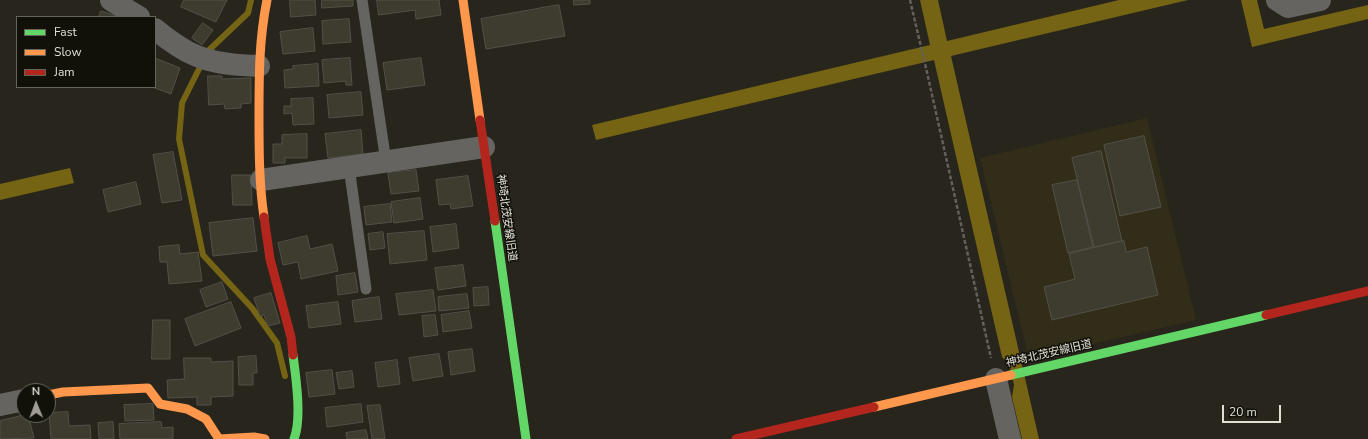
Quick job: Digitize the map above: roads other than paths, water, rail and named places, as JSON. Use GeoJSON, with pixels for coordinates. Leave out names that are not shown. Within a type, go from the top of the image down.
{"type":"FeatureCollection","features":[{"type":"Feature","properties":{"kind":"street"},"geometry":{"type":"LineString","coordinates":[[111,0],[137,16]]}},
{"type":"Feature","properties":{"kind":"street"},"geometry":{"type":"LineString","coordinates":[[267,0],[262,24],[259,66],[259,150],[270,260],[290,336],[294,363],[297,404],[296,431],[294,439]]}},
{"type":"Feature","properties":{"kind":"street","name":"神埼北茂安線旧道"},"geometry":{"type":"LineString","coordinates":[[463,0],[526,439]]}},
{"type":"Feature","properties":{"kind":"street"},"geometry":{"type":"LineString","coordinates":[[1277,0],[1288,7],[1320,0]]}},
{"type":"Feature","properties":{"kind":"street"},"geometry":{"type":"LineString","coordinates":[[156,30],[178,47],[203,58],[226,65],[259,66]]}},
{"type":"Feature","properties":{"kind":"street"},"geometry":{"type":"LineString","coordinates":[[261,180],[484,147]]}},
{"type":"Feature","properties":{"kind":"street","name":"神埼北茂安線旧道"},"geometry":{"type":"LineString","coordinates":[[736,439],[1368,291]]}},
{"type":"Feature","properties":{"kind":"street"},"geometry":{"type":"LineString","coordinates":[[1003,377],[1010,439]]}},
{"type":"Feature","properties":{"kind":"street"},"geometry":{"type":"LineString","coordinates":[[56,393],[148,388],[160,404],[187,409],[206,419],[219,439],[254,437],[265,439]]}},
{"type":"Feature","properties":{"kind":"street"},"geometry":{"type":"LineString","coordinates":[[0,406],[16,402]]}},
{"type":"Feature","properties":{"kind":"lane"},"geometry":{"type":"LineString","coordinates":[[362,0],[386,162]]}},
{"type":"Feature","properties":{"kind":"lane"},"geometry":{"type":"LineString","coordinates":[[349,167],[366,289]]}},
{"type":"Feature","properties":{"kind":"waterway"},"geometry":{"type":"LineString","coordinates":[[206,54],[248,13],[251,0]]}},
{"type":"Feature","properties":{"kind":"waterway"},"geometry":{"type":"LineString","coordinates":[[202,63],[182,103],[179,139],[203,255],[252,308],[277,343],[285,376]]}}]}
